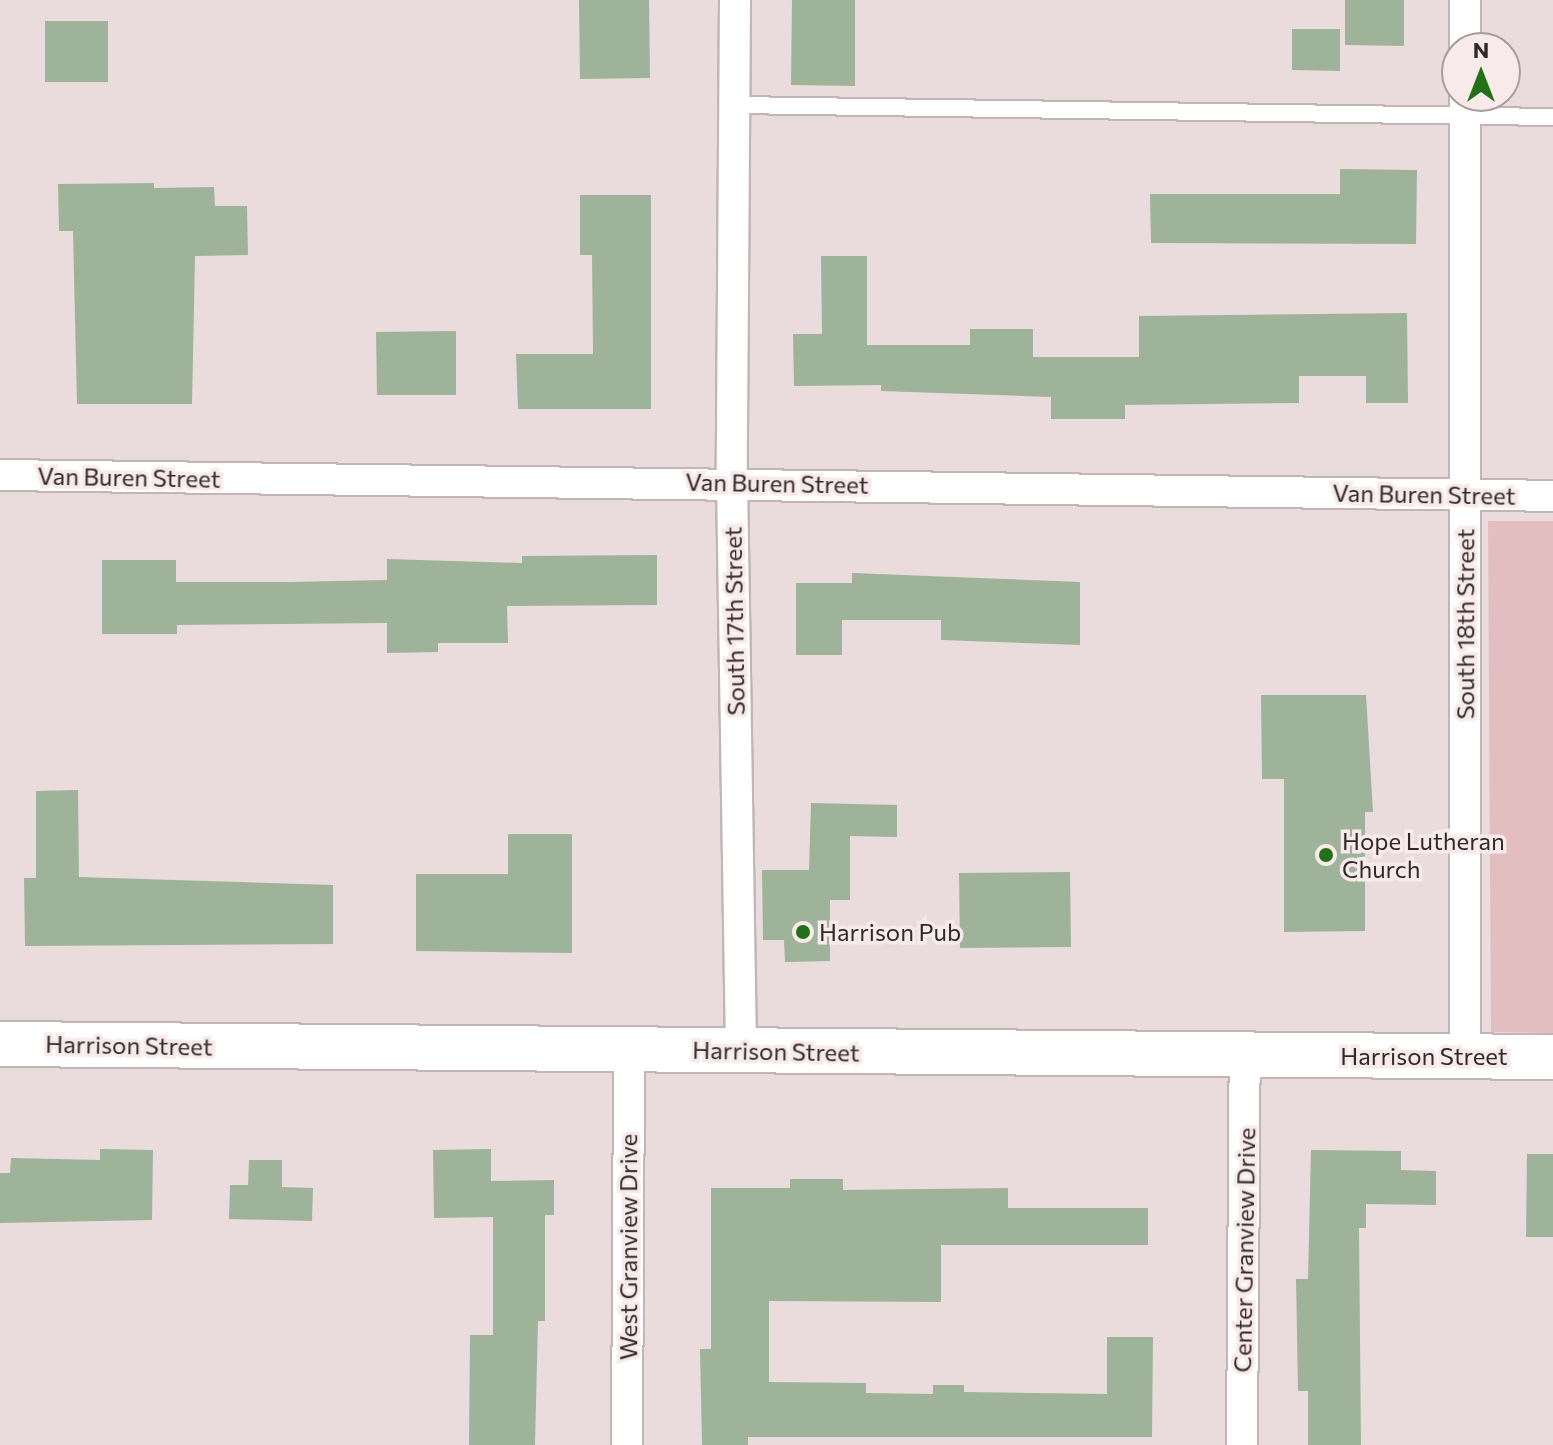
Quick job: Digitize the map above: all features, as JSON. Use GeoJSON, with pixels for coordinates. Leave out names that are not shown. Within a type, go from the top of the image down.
{"type":"FeatureCollection","features":[{"type":"Feature","properties":{"kind":"street","name":"South 17th Street"},"geometry":{"type":"LineString","coordinates":[[735,0],[732,482],[741,1050]]}},
{"type":"Feature","properties":{"kind":"street"},"geometry":{"type":"LineString","coordinates":[[1465,0],[1465,32]]}},
{"type":"Feature","properties":{"kind":"street","name":"South 18th Street"},"geometry":{"type":"LineString","coordinates":[[1465,112],[1465,1056]]}},
{"type":"Feature","properties":{"kind":"street","name":"Van Buren Street"},"geometry":{"type":"LineString","coordinates":[[0,475],[732,482],[1553,496]]}},
{"type":"Feature","properties":{"kind":"street","name":"Harrison Street"},"geometry":{"type":"LineString","coordinates":[[0,1044],[1553,1057]]}},
{"type":"Feature","properties":{"kind":"street","name":"West Granview Drive"},"geometry":{"type":"LineString","coordinates":[[627,1445],[629,1049]]}},
{"type":"Feature","properties":{"kind":"street","name":"Center Granview Drive"},"geometry":{"type":"LineString","coordinates":[[1242,1445],[1245,1055]]}},
{"type":"Feature","properties":{"kind":"lane"},"geometry":{"type":"LineString","coordinates":[[734,105],[1441,106]]}},
{"type":"Feature","properties":{"kind":"lane"},"geometry":{"type":"LineString","coordinates":[[1513,112],[1553,117]]}},
{"type":"Feature","properties":{"kind":"shaded area"},"geometry":{"type":"Polygon","coordinates":[[[1488,521],[1553,521],[1553,1033],[1491,1032],[1488,521]]]}},
{"type":"Feature","properties":{"kind":"building"},"geometry":{"type":"Polygon","coordinates":[[[579,0],[649,0],[650,78],[580,79],[579,0]]]}},
{"type":"Feature","properties":{"kind":"building"},"geometry":{"type":"Polygon","coordinates":[[[792,0],[855,0],[855,86],[791,85],[792,0]]]}},
{"type":"Feature","properties":{"kind":"building"},"geometry":{"type":"Polygon","coordinates":[[[1345,0],[1404,0],[1404,46],[1345,45],[1345,0]]]}},
{"type":"Feature","properties":{"kind":"building"},"geometry":{"type":"Polygon","coordinates":[[[45,21],[108,21],[108,82],[45,82],[45,21]]]}},
{"type":"Feature","properties":{"kind":"building"},"geometry":{"type":"Polygon","coordinates":[[[1292,29],[1340,29],[1340,71],[1292,70],[1292,29]]]}},
{"type":"Feature","properties":{"kind":"building"},"geometry":{"type":"Polygon","coordinates":[[[1340,169],[1417,170],[1416,244],[1151,243],[1150,194],[1340,194],[1340,169]]]}},
{"type":"Feature","properties":{"kind":"building"},"geometry":{"type":"Polygon","coordinates":[[[154,183],[154,188],[214,187],[215,206],[247,206],[248,255],[195,256],[192,404],[77,404],[73,231],[59,231],[58,184],[154,183]]]}},
{"type":"Feature","properties":{"kind":"building"},"geometry":{"type":"Polygon","coordinates":[[[580,195],[651,195],[651,409],[518,409],[516,354],[593,354],[592,255],[580,255],[580,195]]]}},
{"type":"Feature","properties":{"kind":"building"},"geometry":{"type":"Polygon","coordinates":[[[821,256],[867,256],[867,345],[970,345],[970,329],[1033,329],[1033,357],[1139,357],[1139,316],[1407,313],[1408,403],[1366,403],[1366,376],[1299,376],[1299,403],[1125,405],[1125,419],[1051,419],[1051,397],[881,391],[881,385],[794,386],[793,334],[822,334],[821,256]]]}},
{"type":"Feature","properties":{"kind":"building"},"geometry":{"type":"Polygon","coordinates":[[[456,331],[456,395],[377,395],[376,332],[456,331]]]}},
{"type":"Feature","properties":{"kind":"building"},"geometry":{"type":"Polygon","coordinates":[[[657,555],[657,605],[507,606],[508,643],[438,643],[438,652],[387,653],[387,623],[177,625],[177,634],[102,634],[102,560],[176,560],[176,582],[289,582],[387,580],[387,559],[522,563],[522,556],[657,555]]]}},
{"type":"Feature","properties":{"kind":"building"},"geometry":{"type":"Polygon","coordinates":[[[852,573],[1080,582],[1080,645],[941,640],[941,620],[842,620],[842,655],[796,655],[796,583],[852,583],[852,573]]]}},
{"type":"Feature","properties":{"kind":"building"},"geometry":{"type":"Polygon","coordinates":[[[1261,695],[1366,695],[1373,812],[1365,812],[1365,931],[1284,932],[1284,779],[1262,779],[1261,695]]]}},
{"type":"Feature","properties":{"kind":"building"},"geometry":{"type":"Polygon","coordinates":[[[78,790],[79,877],[333,885],[333,944],[25,946],[24,878],[36,878],[36,791],[78,790]]]}},
{"type":"Feature","properties":{"kind":"building"},"geometry":{"type":"Polygon","coordinates":[[[811,803],[897,805],[897,837],[850,836],[850,900],[830,900],[830,961],[785,962],[784,940],[763,940],[762,870],[809,870],[811,803]]]}},
{"type":"Feature","properties":{"kind":"building"},"geometry":{"type":"Polygon","coordinates":[[[508,834],[572,834],[572,953],[416,951],[416,874],[508,874],[508,834]]]}},
{"type":"Feature","properties":{"kind":"building"},"geometry":{"type":"Polygon","coordinates":[[[1070,872],[1071,947],[960,948],[959,873],[1070,872]]]}},
{"type":"Feature","properties":{"kind":"building"},"geometry":{"type":"Polygon","coordinates":[[[100,1149],[153,1150],[152,1220],[0,1223],[0,1173],[10,1173],[11,1158],[100,1160],[100,1149]]]}},
{"type":"Feature","properties":{"kind":"building"},"geometry":{"type":"Polygon","coordinates":[[[491,1149],[491,1181],[554,1180],[554,1215],[545,1215],[545,1321],[538,1321],[535,1445],[469,1445],[470,1335],[493,1335],[493,1217],[434,1218],[433,1150],[491,1149]]]}},
{"type":"Feature","properties":{"kind":"building"},"geometry":{"type":"Polygon","coordinates":[[[1311,1150],[1401,1151],[1401,1170],[1436,1171],[1436,1205],[1366,1204],[1366,1228],[1359,1228],[1361,1445],[1308,1445],[1308,1391],[1298,1391],[1296,1279],[1308,1279],[1311,1150]]]}},
{"type":"Feature","properties":{"kind":"building"},"geometry":{"type":"Polygon","coordinates":[[[1527,1154],[1553,1154],[1553,1237],[1526,1237],[1527,1154]]]}},
{"type":"Feature","properties":{"kind":"building"},"geometry":{"type":"Polygon","coordinates":[[[249,1160],[282,1160],[282,1187],[313,1188],[312,1221],[229,1219],[230,1185],[248,1185],[249,1160]]]}},
{"type":"Feature","properties":{"kind":"building"},"geometry":{"type":"Polygon","coordinates":[[[790,1179],[843,1179],[843,1190],[1008,1188],[1008,1208],[1148,1208],[1148,1245],[941,1245],[941,1302],[769,1301],[769,1382],[866,1383],[866,1393],[933,1394],[933,1385],[964,1385],[964,1392],[1107,1394],[1107,1337],[1153,1337],[1152,1437],[748,1437],[748,1445],[702,1445],[700,1349],[711,1349],[711,1188],[790,1188],[790,1179]]]}},
{"type":"Feature","properties":{"kind":"place","name":"Hope Lutheran Church"},"geometry":{"type":"Point","coordinates":[1326,855]}},
{"type":"Feature","properties":{"kind":"place","name":"Harrison Pub"},"geometry":{"type":"Point","coordinates":[803,932]}}]}
